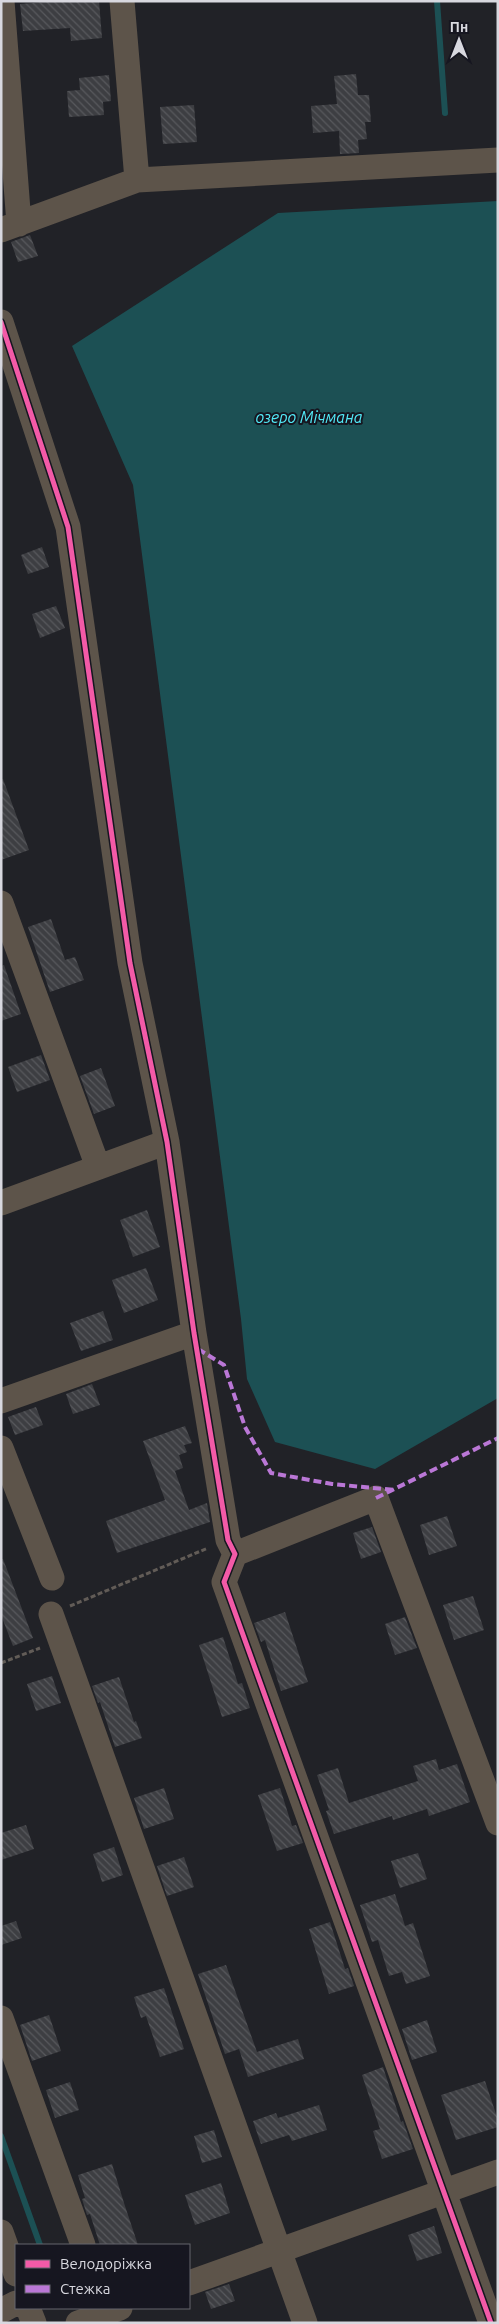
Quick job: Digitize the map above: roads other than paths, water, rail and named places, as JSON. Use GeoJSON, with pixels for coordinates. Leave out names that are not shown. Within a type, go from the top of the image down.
{"type":"FeatureCollection","features":[{"type":"Feature","properties":{"kind":"street"},"geometry":{"type":"LineString","coordinates":[[2,1],[10,227],[137,180],[498,160]]}},
{"type":"Feature","properties":{"kind":"street"},"geometry":{"type":"LineString","coordinates":[[122,1],[137,180]]}},
{"type":"Feature","properties":{"kind":"street"},"geometry":{"type":"LineString","coordinates":[[1,322],[68,527],[130,963],[167,1142],[194,1333],[232,1547],[224,1582],[492,2323]]}},
{"type":"Feature","properties":{"kind":"street"},"geometry":{"type":"LineString","coordinates":[[1,903],[98,1168]]}},
{"type":"Feature","properties":{"kind":"street"},"geometry":{"type":"LineString","coordinates":[[1,1203],[167,1142]]}},
{"type":"Feature","properties":{"kind":"street"},"geometry":{"type":"LineString","coordinates":[[1,1400],[194,1333]]}},
{"type":"Feature","properties":{"kind":"street"},"geometry":{"type":"LineString","coordinates":[[1,1448],[52,1578]]}},
{"type":"Feature","properties":{"kind":"street"},"geometry":{"type":"LineString","coordinates":[[232,1547],[376,1498],[498,1823]]}},
{"type":"Feature","properties":{"kind":"street"},"geometry":{"type":"LineString","coordinates":[[51,1614],[305,2323]]}},
{"type":"Feature","properties":{"kind":"street"},"geometry":{"type":"LineString","coordinates":[[1,2018],[83,2244]]}},
{"type":"Feature","properties":{"kind":"street"},"geometry":{"type":"LineString","coordinates":[[190,2283],[498,2172]]}},
{"type":"Feature","properties":{"kind":"street"},"geometry":{"type":"LineString","coordinates":[[1,2232],[15,2271]]}},
{"type":"Feature","properties":{"kind":"street"},"geometry":{"type":"LineString","coordinates":[[1,2311],[15,2304]]}},
{"type":"Feature","properties":{"kind":"street"},"geometry":{"type":"LineString","coordinates":[[28,2309],[34,2323]]}},
{"type":"Feature","properties":{"kind":"street"},"geometry":{"type":"LineString","coordinates":[[78,2323],[110,2313]]}},
{"type":"Feature","properties":{"kind":"water","name":"озеро Мічмана"},"geometry":{"type":"Polygon","coordinates":[[[498,201],[498,1398],[375,1469],[275,1442],[247,1379],[241,1319],[133,485],[72,346],[278,213],[498,201]]]}},
{"type":"Feature","properties":{"kind":"waterway"},"geometry":{"type":"LineString","coordinates":[[437,1],[445,113]]}},
{"type":"Feature","properties":{"kind":"waterway"},"geometry":{"type":"LineString","coordinates":[[1,2136],[40,2244]]}}]}
